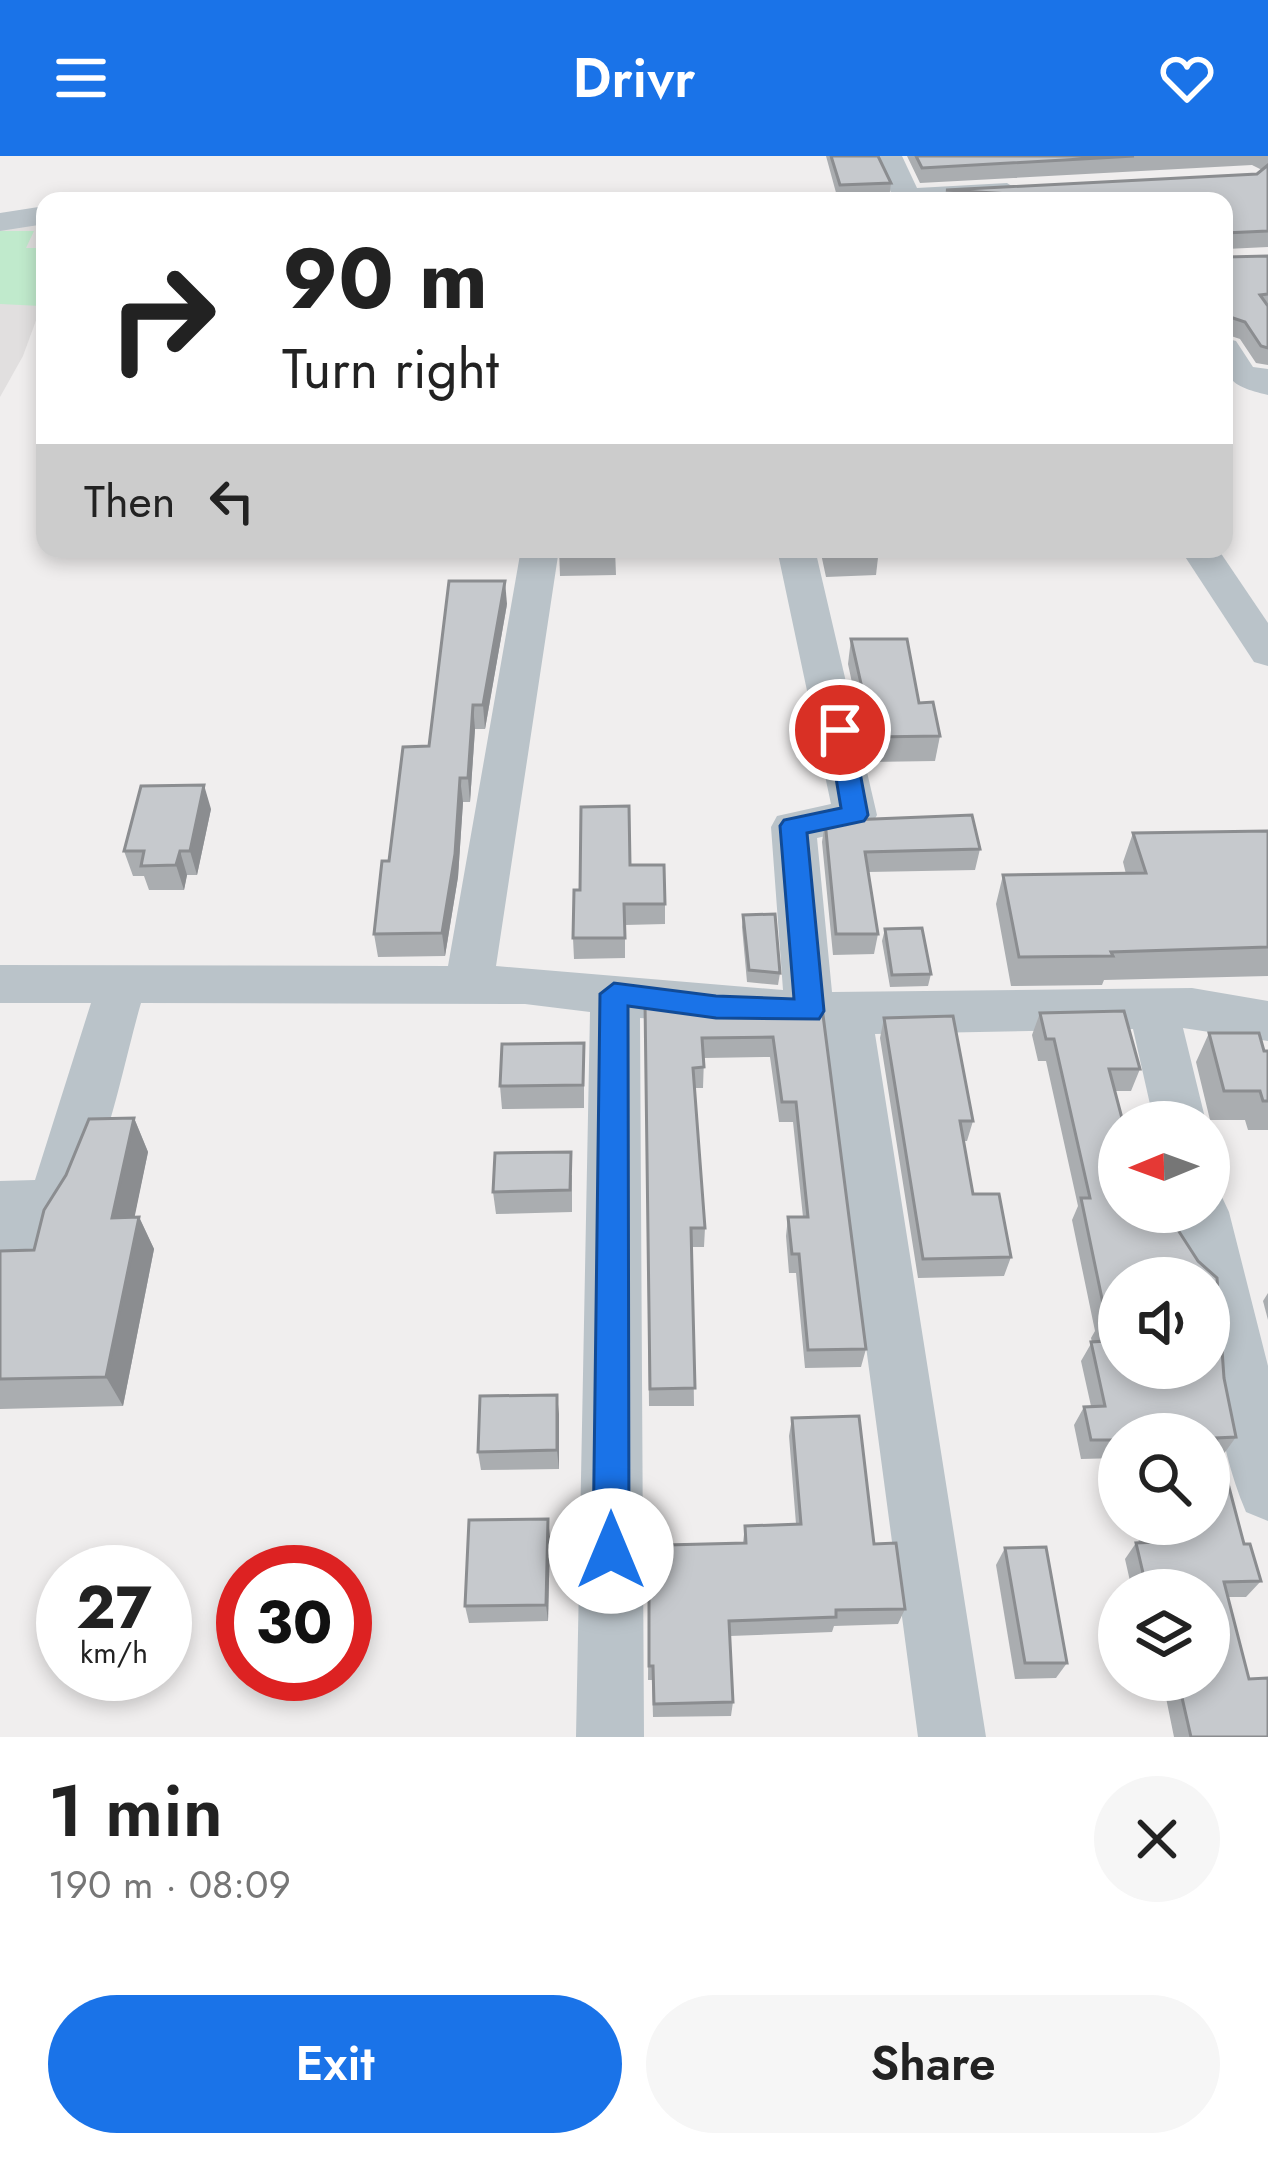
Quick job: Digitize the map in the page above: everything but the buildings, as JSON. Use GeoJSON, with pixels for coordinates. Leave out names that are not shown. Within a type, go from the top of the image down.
{"type":"FeatureCollection","features":[{"type":"Feature","properties":{"kind":"street"},"geometry":{"type":"LineString","coordinates":[[888,156],[905,192]]}},
{"type":"Feature","properties":{"kind":"street"},"geometry":{"type":"LineString","coordinates":[[1005,192],[1044,190]]}},
{"type":"Feature","properties":{"kind":"street"},"geometry":{"type":"LineString","coordinates":[[0,222],[36,216]]}},
{"type":"Feature","properties":{"kind":"street"},"geometry":{"type":"LineString","coordinates":[[1233,361],[1243,376],[1261,377],[1268,385]]}},
{"type":"Feature","properties":{"kind":"street"},"geometry":{"type":"LineString","coordinates":[[469,985],[540,558]]}},
{"type":"Feature","properties":{"kind":"street"},"geometry":{"type":"LineString","coordinates":[[798,558],[855,815],[793,826],[952,1737]]}},
{"type":"Feature","properties":{"kind":"street"},"geometry":{"type":"LineString","coordinates":[[1204,558],[1268,653]]}},
{"type":"Feature","properties":{"kind":"street"},"geometry":{"type":"LineString","coordinates":[[0,984],[469,985],[614,994],[716,1007],[828,1012],[1192,1008],[1268,1021]]}},
{"type":"Feature","properties":{"kind":"street"},"geometry":{"type":"LineString","coordinates":[[0,1264],[55,1203],[122,984]]}},
{"type":"Feature","properties":{"kind":"street"},"geometry":{"type":"LineString","coordinates":[[610,1737],[614,994]]}},
{"type":"Feature","properties":{"kind":"street"},"geometry":{"type":"LineString","coordinates":[[1154,1010],[1175,1101]]}},
{"type":"Feature","properties":{"kind":"street"},"geometry":{"type":"LineString","coordinates":[[0,1205],[55,1203]]}},
{"type":"Feature","properties":{"kind":"street"},"geometry":{"type":"LineString","coordinates":[[1207,1233],[1268,1490]]}},
{"type":"Feature","properties":{"kind":"shaded area"},"geometry":{"type":"Polygon","coordinates":[[[36,210],[36,321],[0,397],[0,216],[36,210]]]}},
{"type":"Feature","properties":{"kind":"green space"},"geometry":{"type":"Polygon","coordinates":[[[0,231],[34,231],[26,248],[36,248],[36,306],[0,304],[0,231]]]}},
{"type":"Feature","properties":{"kind":"route"},"geometry":{"type":"LineString","coordinates":[[611,1551],[614,994],[716,1007],[809,1011],[793,826],[855,815],[840,730]]}}]}
